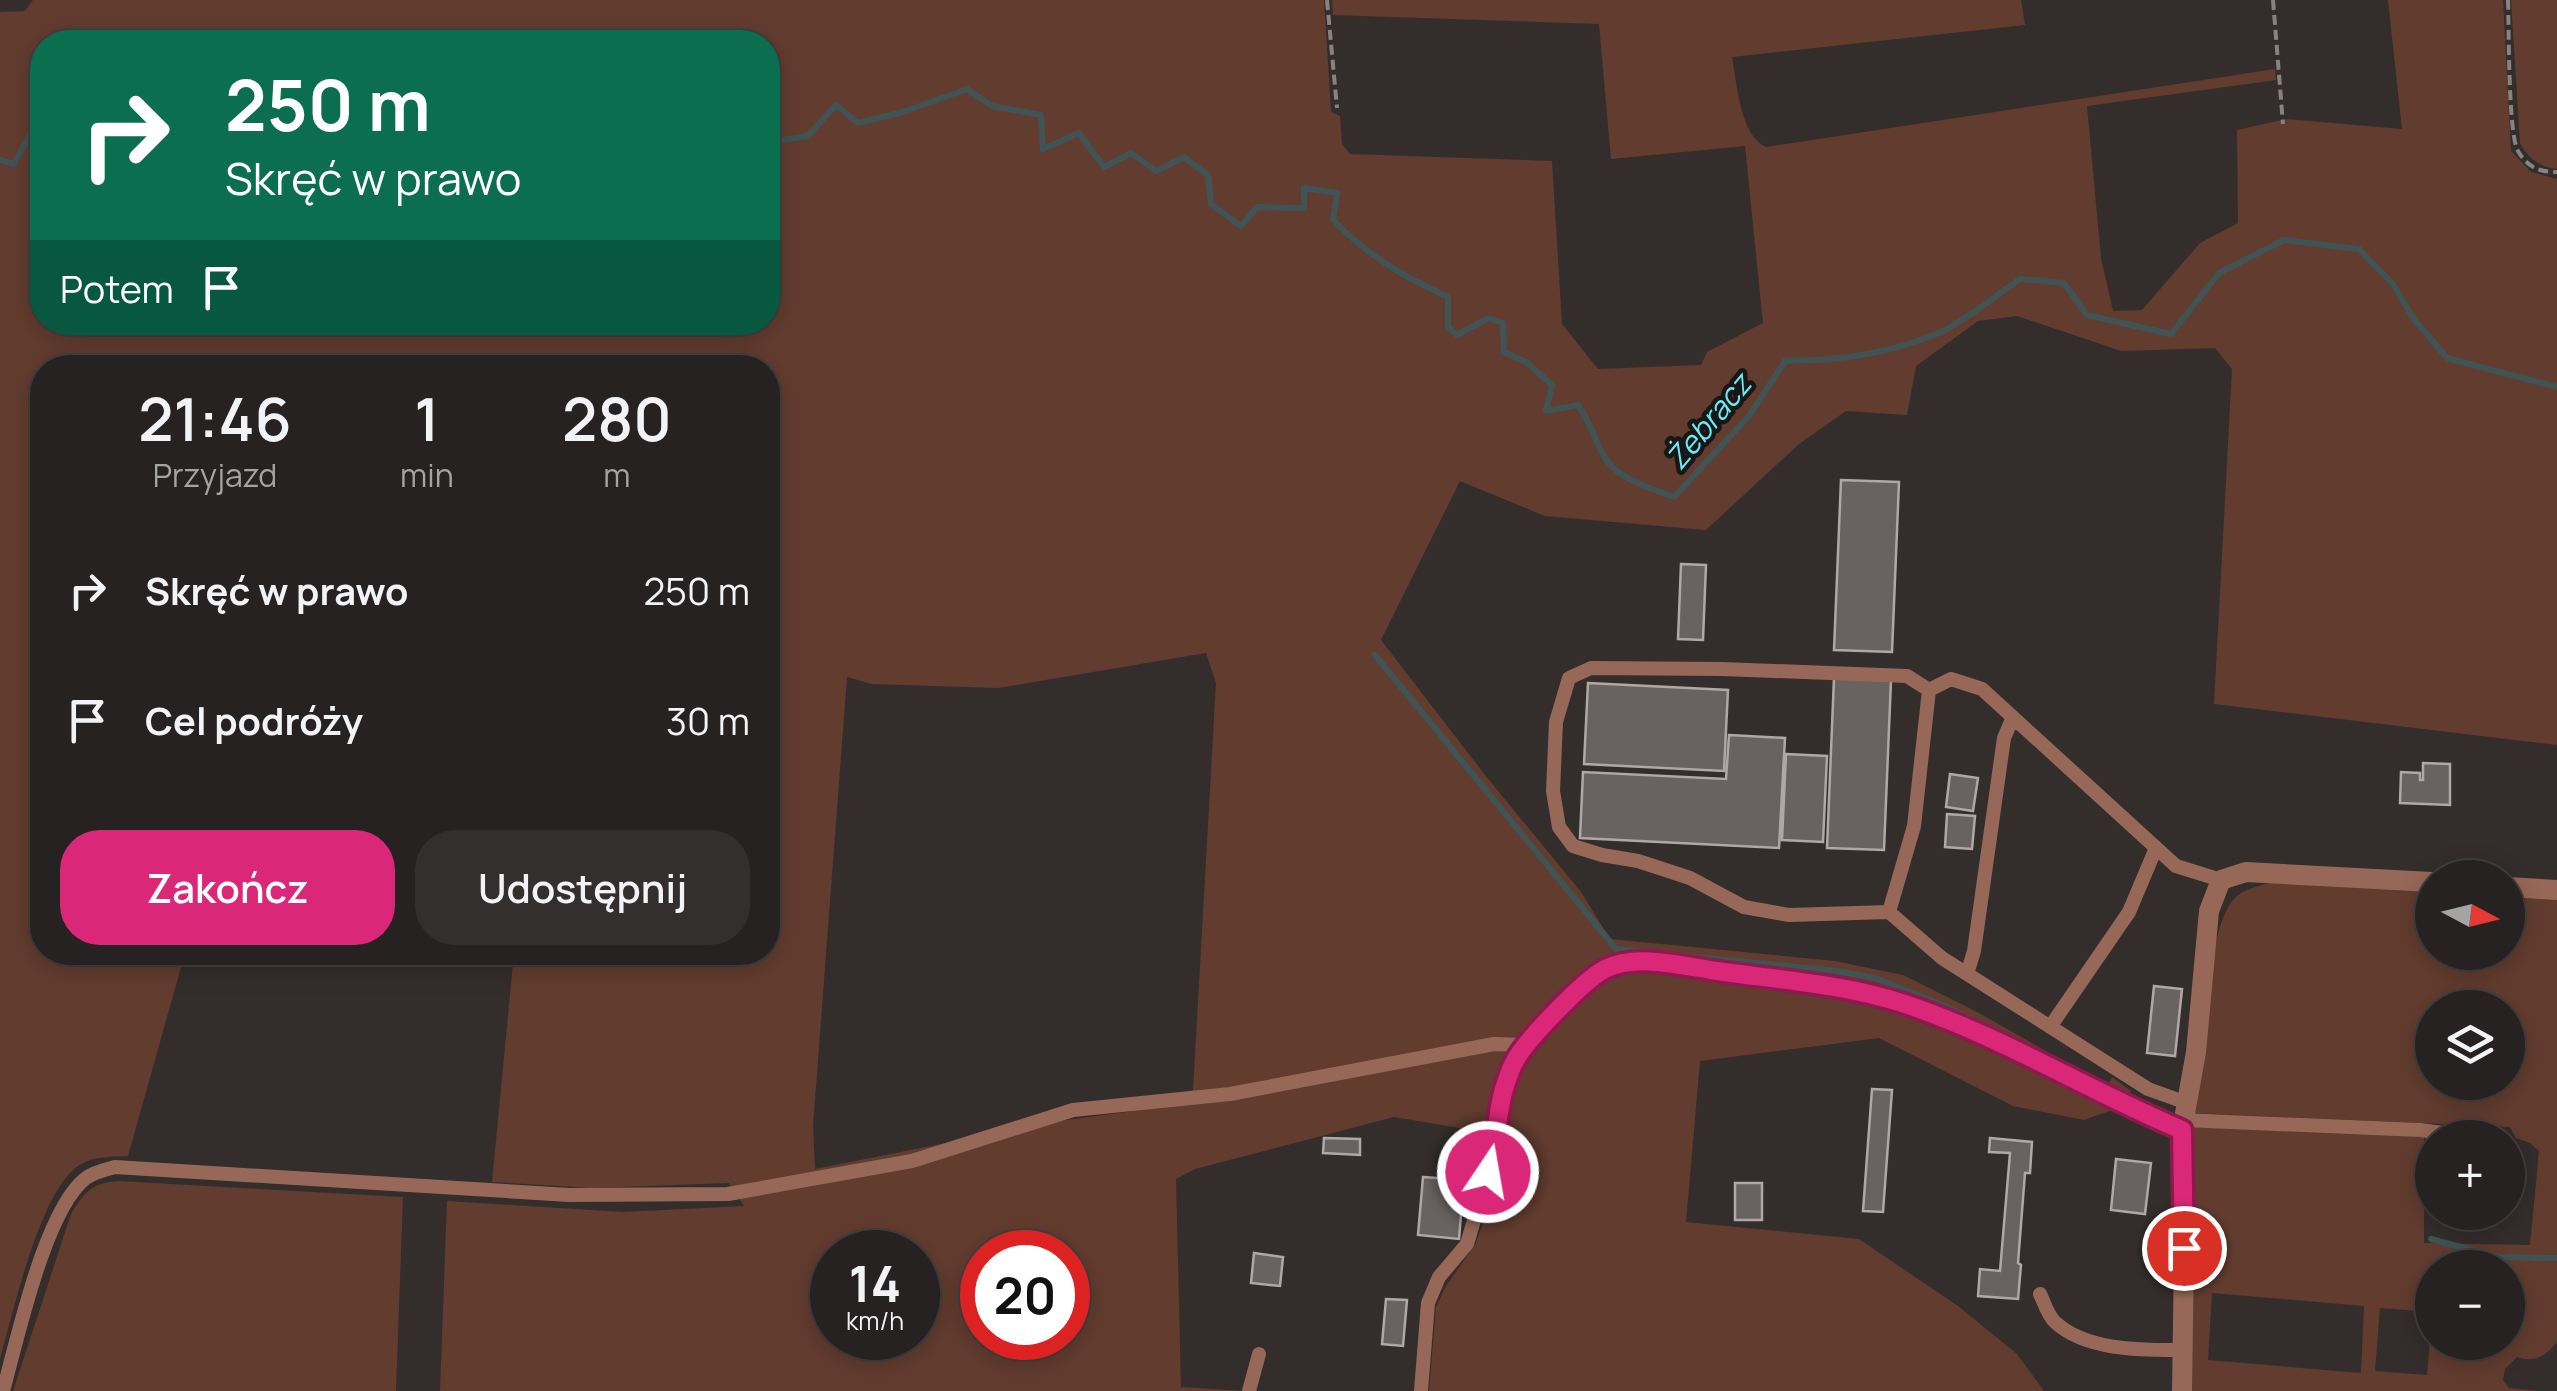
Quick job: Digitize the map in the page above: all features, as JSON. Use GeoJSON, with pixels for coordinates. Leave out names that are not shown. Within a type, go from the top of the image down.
{"type":"FeatureCollection","features":[{"type":"Feature","properties":{"kind":"street"},"geometry":{"type":"LineString","coordinates":[[2182,1391],[2184,1118],[2196,1052],[2208,910],[2221,880],[2246,872],[2415,881]]}},
{"type":"Feature","properties":{"kind":"street"},"geometry":{"type":"LineString","coordinates":[[2525,888],[2557,890]]}},
{"type":"Feature","properties":{"kind":"lane"},"geometry":{"type":"LineString","coordinates":[[1929,690],[1907,676],[1722,668],[1591,668],[1570,678],[1556,722],[1553,791],[1559,826],[1573,846],[1602,856],[1638,860],[1690,878],[1744,907],[1789,915],[1889,912],[1942,958],[2148,1090],[2184,1118]]}},
{"type":"Feature","properties":{"kind":"lane"},"geometry":{"type":"LineString","coordinates":[[1929,690],[1951,679],[1982,688],[2176,866],[2221,880]]}},
{"type":"Feature","properties":{"kind":"lane"},"geometry":{"type":"LineString","coordinates":[[1889,912],[1914,826],[1929,690]]}},
{"type":"Feature","properties":{"kind":"lane"},"geometry":{"type":"LineString","coordinates":[[1967,974],[1974,951],[2004,738],[2013,717]]}},
{"type":"Feature","properties":{"kind":"lane"},"geometry":{"type":"LineString","coordinates":[[2050,1027],[2129,912],[2156,848]]}},
{"type":"Feature","properties":{"kind":"lane"},"geometry":{"type":"LineString","coordinates":[[1421,1391],[1428,1303],[1439,1278],[1466,1244],[1496,1146],[1503,1092],[1516,1058],[1576,992],[1601,971],[1624,961],[1849,990],[1905,1004],[1976,1033],[2124,1106],[2184,1118],[2415,1130]]}},
{"type":"Feature","properties":{"kind":"lane"},"geometry":{"type":"LineString","coordinates":[[3,1391],[34,1284],[58,1220],[76,1187],[87,1177],[115,1167],[569,1196],[728,1194],[912,1162],[1073,1110],[1230,1094],[1479,1046],[1528,1045]]}},
{"type":"Feature","properties":{"kind":"lane"},"geometry":{"type":"LineString","coordinates":[[2040,1294],[2053,1321],[2095,1343],[2143,1350],[2182,1350]]}},
{"type":"Feature","properties":{"kind":"lane"},"geometry":{"type":"LineString","coordinates":[[1249,1391],[1259,1354]]}},
{"type":"Feature","properties":{"kind":"path"},"geometry":{"type":"LineString","coordinates":[[1327,0],[1336,108]]}},
{"type":"Feature","properties":{"kind":"path"},"geometry":{"type":"LineString","coordinates":[[2272,0],[2283,124]]}},
{"type":"Feature","properties":{"kind":"path"},"geometry":{"type":"LineString","coordinates":[[2508,0],[2515,145],[2532,167],[2540,172],[2557,172]]}},
{"type":"Feature","properties":{"kind":"shaded area"},"geometry":{"type":"Polygon","coordinates":[[[33,0],[1324,0],[1331,112],[1340,116],[1342,144],[1350,154],[1552,161],[1562,324],[1598,369],[1701,365],[1707,352],[1763,323],[1745,146],[1611,159],[1599,24],[1333,15],[1332,0],[2021,0],[2025,25],[1732,57],[1745,121],[1757,141],[1766,147],[2275,69],[2276,80],[2087,106],[2101,258],[2113,311],[2142,310],[2200,243],[2238,223],[2237,130],[2286,119],[2402,129],[2388,0],[2503,0],[2511,151],[2531,172],[2557,179],[2557,745],[2214,704],[2232,369],[2215,348],[2121,351],[2017,316],[1978,321],[1916,366],[1907,415],[1846,411],[1799,444],[1706,530],[1545,516],[1460,481],[1381,640],[1581,892],[1610,939],[1835,961],[1903,975],[2107,1086],[2112,1077],[2131,1091],[2124,1106],[2084,1120],[2013,1106],[1879,1038],[1700,1061],[1686,1222],[1859,1239],[1958,1306],[2017,1354],[2044,1391],[1429,1391],[1436,1307],[1475,1245],[1491,1201],[1505,1128],[1489,1133],[1394,1117],[1195,1169],[1176,1179],[1181,1387],[1243,1391],[440,1391],[447,1201],[623,1212],[744,1206],[729,1183],[592,1188],[492,1182],[513,965],[780,965],[780,355],[30,355],[30,965],[182,965],[128,1156],[98,1158],[81,1164],[53,1197],[30,1252],[0,1359],[0,12],[25,11],[33,0]],[[1206,653],[998,688],[872,684],[847,677],[813,1126],[815,1169],[1052,1122],[1141,1110],[1193,1090],[1216,683],[1206,653]]]}},
{"type":"Feature","properties":{"kind":"shaded area"},"geometry":{"type":"Polygon","coordinates":[[[2511,0],[2557,0],[2557,169],[2535,161],[2520,143],[2511,0]]]}},
{"type":"Feature","properties":{"kind":"shaded area"},"geometry":{"type":"Polygon","coordinates":[[[2286,879],[2415,888],[2415,970],[2525,970],[2525,895],[2557,898],[2557,1342],[2539,1357],[2525,1358],[2525,1250],[2415,1250],[2415,1311],[2380,1308],[2375,1371],[2427,1375],[2428,1360],[2514,1360],[2505,1369],[2503,1380],[2509,1388],[2536,1391],[2191,1391],[2193,1127],[2415,1136],[2415,1230],[2424,1230],[2424,1243],[2530,1245],[2539,1151],[2525,1141],[2525,1120],[2415,1123],[2194,1113],[2217,937],[2235,898],[2252,888],[2286,879]],[[2212,1293],[2208,1360],[2361,1373],[2364,1306],[2212,1293]]]}},
{"type":"Feature","properties":{"kind":"shaded area"},"geometry":{"type":"Polygon","coordinates":[[[118,1181],[403,1197],[396,1391],[13,1391],[71,1214],[89,1190],[118,1181]]]}},
{"type":"Feature","properties":{"kind":"building"},"geometry":{"type":"Polygon","coordinates":[[[1841,480],[1899,482],[1892,652],[1834,650],[1841,480]]]}},
{"type":"Feature","properties":{"kind":"building"},"geometry":{"type":"Polygon","coordinates":[[[1681,564],[1706,565],[1703,640],[1678,639],[1681,564]]]}},
{"type":"Feature","properties":{"kind":"building"},"geometry":{"type":"Polygon","coordinates":[[[1834,678],[1891,680],[1884,850],[1827,848],[1834,678]]]}},
{"type":"Feature","properties":{"kind":"building"},"geometry":{"type":"Polygon","coordinates":[[[1588,683],[1728,690],[1724,771],[1584,764],[1588,683]]]}},
{"type":"Feature","properties":{"kind":"building"},"geometry":{"type":"Polygon","coordinates":[[[1729,735],[1785,738],[1779,848],[1580,838],[1583,772],[1726,779],[1729,735]]]}},
{"type":"Feature","properties":{"kind":"building"},"geometry":{"type":"Polygon","coordinates":[[[1786,754],[1827,756],[1823,842],[1782,840],[1786,754]]]}},
{"type":"Feature","properties":{"kind":"building"},"geometry":{"type":"Polygon","coordinates":[[[2423,763],[2450,764],[2450,805],[2400,803],[2401,772],[2420,773],[2423,780],[2423,763]]]}},
{"type":"Feature","properties":{"kind":"building"},"geometry":{"type":"Polygon","coordinates":[[[1950,774],[1978,778],[1973,811],[1946,807],[1950,774]]]}},
{"type":"Feature","properties":{"kind":"building"},"geometry":{"type":"Polygon","coordinates":[[[1947,814],[1975,816],[1972,849],[1945,847],[1947,814]]]}},
{"type":"Feature","properties":{"kind":"building"},"geometry":{"type":"Polygon","coordinates":[[[2154,986],[2182,989],[2175,1056],[2147,1053],[2154,986]]]}},
{"type":"Feature","properties":{"kind":"building"},"geometry":{"type":"Polygon","coordinates":[[[1872,1089],[1892,1090],[1883,1212],[1863,1211],[1872,1089]]]}},
{"type":"Feature","properties":{"kind":"building"},"geometry":{"type":"Polygon","coordinates":[[[1324,1138],[1360,1139],[1360,1155],[1323,1153],[1324,1138]]]}},
{"type":"Feature","properties":{"kind":"building"},"geometry":{"type":"Polygon","coordinates":[[[1990,1138],[2032,1142],[2030,1173],[2025,1173],[2018,1299],[1978,1296],[1980,1269],[2000,1271],[2010,1153],[1989,1152],[1990,1138]]]}},
{"type":"Feature","properties":{"kind":"building"},"geometry":{"type":"Polygon","coordinates":[[[2116,1159],[2151,1163],[2145,1214],[2111,1210],[2116,1159]]]}},
{"type":"Feature","properties":{"kind":"building"},"geometry":{"type":"Polygon","coordinates":[[[1423,1177],[1451,1179],[1450,1189],[1463,1190],[1459,1239],[1418,1235],[1423,1177]]]}},
{"type":"Feature","properties":{"kind":"building"},"geometry":{"type":"Polygon","coordinates":[[[1735,1183],[1762,1183],[1762,1220],[1735,1220],[1735,1183]]]}},
{"type":"Feature","properties":{"kind":"building"},"geometry":{"type":"Polygon","coordinates":[[[1254,1253],[1283,1257],[1280,1286],[1251,1283],[1254,1253]]]}},
{"type":"Feature","properties":{"kind":"building"},"geometry":{"type":"Polygon","coordinates":[[[1386,1299],[1407,1300],[1403,1346],[1382,1344],[1386,1299]]]}},
{"type":"Feature","properties":{"kind":"waterway","name":"Żebracz"},"geometry":{"type":"LineString","coordinates":[[780,140],[808,136],[836,105],[858,123],[967,89],[992,106],[1041,115],[1043,149],[1079,133],[1104,167],[1131,153],[1156,171],[1184,157],[1208,175],[1211,204],[1241,226],[1257,207],[1304,208],[1304,188],[1337,193],[1333,220],[1387,264],[1448,297],[1448,327],[1457,335],[1488,318],[1503,323],[1504,352],[1526,362],[1552,385],[1546,411],[1578,405],[1600,449],[1617,471],[1674,497],[1749,416],[1785,361],[1864,354],[1922,339],[1961,321],[2020,279],[2064,283],[2087,315],[2171,334],[2219,273],[2284,240],[2359,249],[2393,284],[2413,318],[2447,358],[2557,387]]}},
{"type":"Feature","properties":{"kind":"waterway","name":"Żebracz"},"geometry":{"type":"LineString","coordinates":[[0,160],[14,164],[30,135]]}},
{"type":"Feature","properties":{"kind":"waterway"},"geometry":{"type":"LineString","coordinates":[[1375,655],[1616,949],[1875,978],[1945,1006],[2137,1102]]}},
{"type":"Feature","properties":{"kind":"waterway"},"geometry":{"type":"LineString","coordinates":[[2431,1239],[2497,1257],[2557,1258]]}},
{"type":"Feature","properties":{"kind":"route"},"geometry":{"type":"LineString","coordinates":[[1488,1172],[1496,1146],[1503,1092],[1516,1058],[1576,992],[1601,971],[1624,961],[1678,966],[1849,990],[1905,1004],[1976,1033],[2182,1130],[2184,1248]]}}]}
